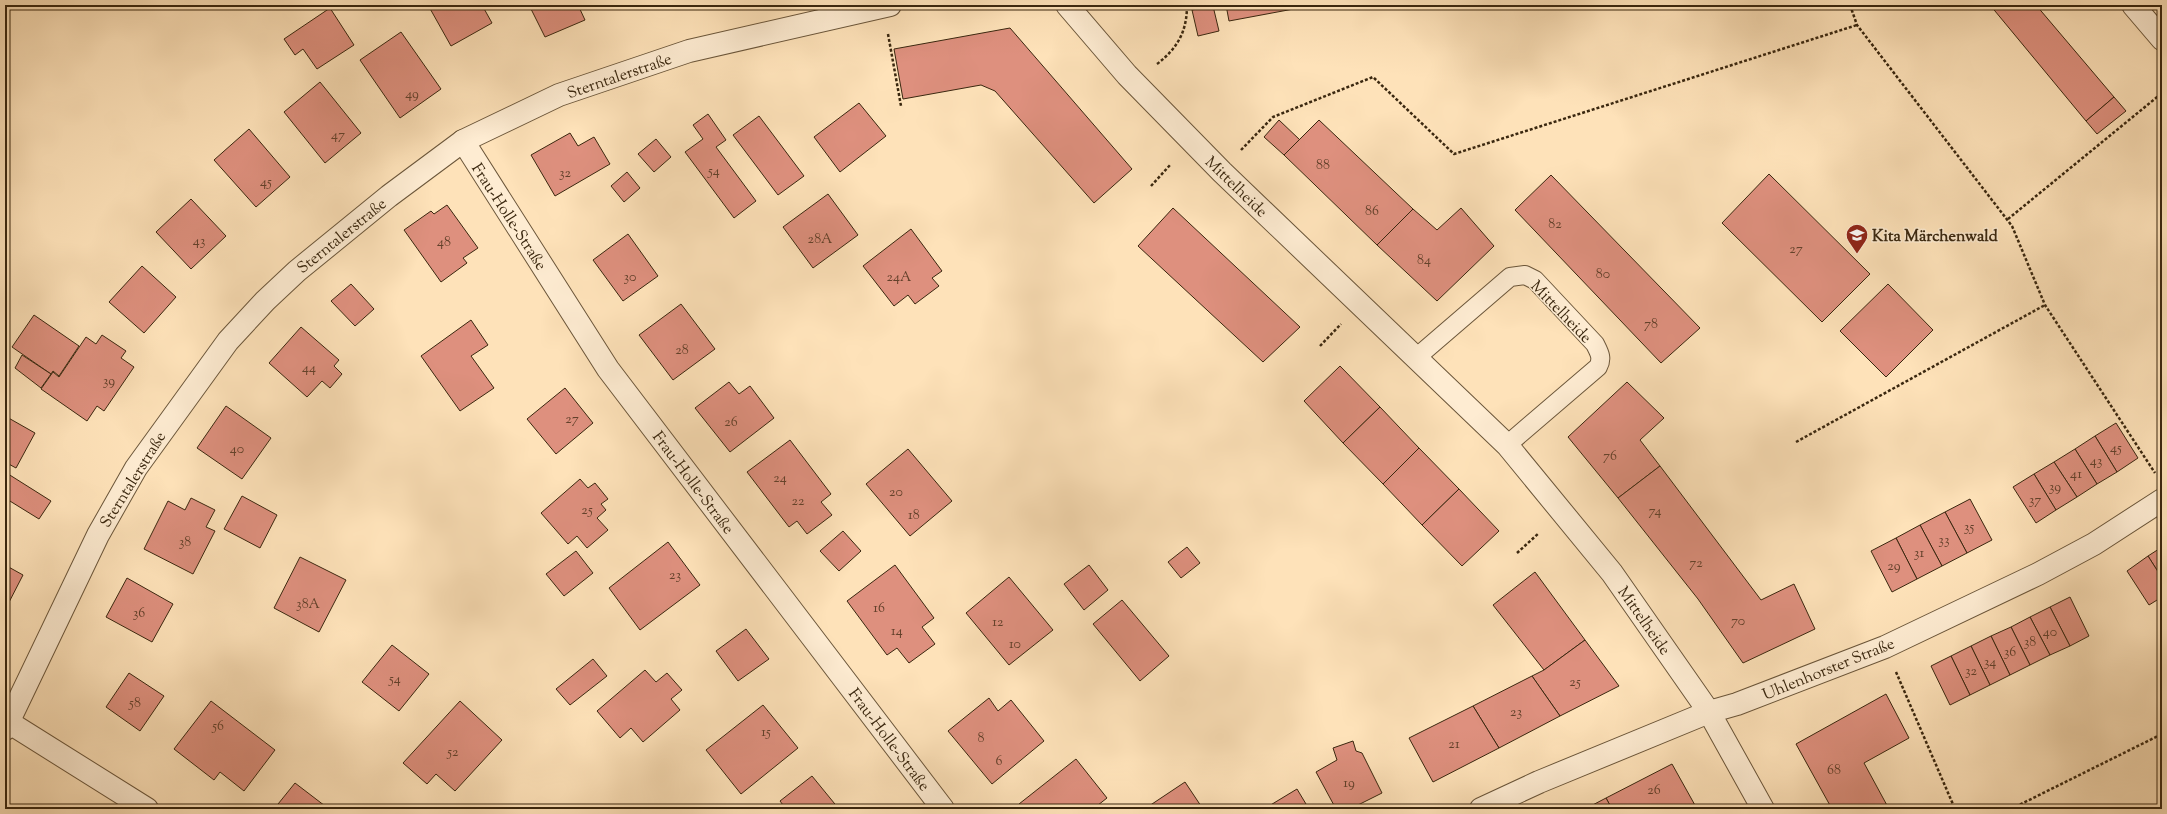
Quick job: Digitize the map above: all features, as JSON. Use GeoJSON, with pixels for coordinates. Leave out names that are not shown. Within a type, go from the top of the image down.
{"type":"FeatureCollection","features":[{"type":"Feature","properties":{"kind":"street","name":"Sterntalerstraße"},"geometry":{"type":"LineString","coordinates":[[6,724],[98,535],[136,468],[228,341],[265,301],[297,271],[389,196],[463,141],[558,95],[689,51],[890,5]]}},
{"type":"Feature","properties":{"kind":"street","name":"Mittelheide"},"geometry":{"type":"LineString","coordinates":[[1067,5],[1127,75],[1222,172],[1417,357],[1507,445],[1612,573],[1709,712],[1763,809]]}},
{"type":"Feature","properties":{"kind":"street"},"geometry":{"type":"LineString","coordinates":[[2133,5],[2162,39]]}},
{"type":"Feature","properties":{"kind":"street","name":"Frau-Holle-Straße"},"geometry":{"type":"LineString","coordinates":[[463,141],[608,369],[943,809]]}},
{"type":"Feature","properties":{"kind":"street","name":"Uhlenhorster Straße"},"geometry":{"type":"LineString","coordinates":[[1481,809],[1539,782],[1709,712],[1737,704],[1885,647],[2038,574],[2094,544],[2162,500]]}},
{"type":"Feature","properties":{"kind":"street"},"geometry":{"type":"LineString","coordinates":[[6,724],[147,809]]}},
{"type":"Feature","properties":{"kind":"lane","name":"Mittelheide"},"geometry":{"type":"LineString","coordinates":[[1417,357],[1510,277],[1525,275],[1535,280],[1595,344],[1600,353],[1601,362],[1598,367],[1507,445]]}},
{"type":"Feature","properties":{"kind":"path"},"geometry":{"type":"LineString","coordinates":[[1157,64],[1165,58],[1185,29],[1187,5]]}},
{"type":"Feature","properties":{"kind":"path"},"geometry":{"type":"LineString","coordinates":[[1850,5],[1857,25],[2008,219],[2045,305],[2156,476]]}},
{"type":"Feature","properties":{"kind":"path"},"geometry":{"type":"LineString","coordinates":[[1241,150],[1273,118],[1373,77],[1454,154],[1857,25]]}},
{"type":"Feature","properties":{"kind":"path"},"geometry":{"type":"LineString","coordinates":[[887,28],[902,106]]}},
{"type":"Feature","properties":{"kind":"path"},"geometry":{"type":"LineString","coordinates":[[2008,219],[2162,93]]}},
{"type":"Feature","properties":{"kind":"path"},"geometry":{"type":"LineString","coordinates":[[1151,186],[1171,164]]}},
{"type":"Feature","properties":{"kind":"path"},"geometry":{"type":"LineString","coordinates":[[1796,442],[2045,305]]}},
{"type":"Feature","properties":{"kind":"path"},"geometry":{"type":"LineString","coordinates":[[1320,346],[1341,324]]}},
{"type":"Feature","properties":{"kind":"path"},"geometry":{"type":"LineString","coordinates":[[1516,552],[1539,533]]}},
{"type":"Feature","properties":{"kind":"path"},"geometry":{"type":"LineString","coordinates":[[1895,669],[1955,809]]}},
{"type":"Feature","properties":{"kind":"path"},"geometry":{"type":"LineString","coordinates":[[2010,809],[2162,734]]}},
{"type":"Feature","properties":{"kind":"building"},"geometry":{"type":"Polygon","coordinates":[[[428,5],[482,5],[492,23],[451,46],[428,5]]]}},
{"type":"Feature","properties":{"kind":"building"},"geometry":{"type":"Polygon","coordinates":[[[529,5],[578,5],[585,20],[545,37],[529,5]]]}},
{"type":"Feature","properties":{"kind":"building"},"geometry":{"type":"Polygon","coordinates":[[[1226,5],[1315,5],[1229,21],[1226,5]]]}},
{"type":"Feature","properties":{"kind":"building"},"geometry":{"type":"Polygon","coordinates":[[[1990,5],[2036,5],[2114,97],[2086,121],[1990,5]]]}},
{"type":"Feature","properties":{"kind":"building"},"geometry":{"type":"Polygon","coordinates":[[[1213,6],[1219,31],[1198,36],[1192,10],[1213,6]]]}},
{"type":"Feature","properties":{"kind":"building"},"geometry":{"type":"Polygon","coordinates":[[[330,8],[354,45],[317,69],[303,49],[295,55],[284,39],[330,8]]]}},
{"type":"Feature","properties":{"kind":"building"},"geometry":{"type":"Polygon","coordinates":[[[1010,28],[1132,169],[1094,203],[995,91],[981,85],[903,99],[894,49],[1010,28]]]}},
{"type":"Feature","properties":{"kind":"building"},"geometry":{"type":"Polygon","coordinates":[[[401,32],[441,89],[400,118],[360,60],[401,32]]]}},
{"type":"Feature","properties":{"kind":"building"},"geometry":{"type":"Polygon","coordinates":[[[320,82],[361,133],[325,163],[284,112],[320,82]]]}},
{"type":"Feature","properties":{"kind":"building"},"geometry":{"type":"Polygon","coordinates":[[[2114,97],[2126,111],[2097,134],[2086,121],[2114,97]]]}},
{"type":"Feature","properties":{"kind":"building"},"geometry":{"type":"Polygon","coordinates":[[[859,103],[886,136],[840,172],[814,137],[859,103]]]}},
{"type":"Feature","properties":{"kind":"building"},"geometry":{"type":"Polygon","coordinates":[[[708,114],[726,140],[716,147],[756,201],[734,218],[685,152],[703,139],[693,125],[708,114]]]}},
{"type":"Feature","properties":{"kind":"building"},"geometry":{"type":"Polygon","coordinates":[[[759,116],[804,176],[778,195],[733,135],[759,116]]]}},
{"type":"Feature","properties":{"kind":"building"},"geometry":{"type":"Polygon","coordinates":[[[1279,120],[1300,140],[1284,155],[1264,137],[1279,120]]]}},
{"type":"Feature","properties":{"kind":"building"},"geometry":{"type":"Polygon","coordinates":[[[1319,120],[1413,209],[1377,245],[1284,155],[1319,120]]]}},
{"type":"Feature","properties":{"kind":"building"},"geometry":{"type":"Polygon","coordinates":[[[249,129],[290,177],[256,207],[214,160],[249,129]]]}},
{"type":"Feature","properties":{"kind":"building"},"geometry":{"type":"Polygon","coordinates":[[[570,133],[578,146],[594,137],[610,164],[555,196],[531,155],[570,133]]]}},
{"type":"Feature","properties":{"kind":"building"},"geometry":{"type":"Polygon","coordinates":[[[656,139],[671,157],[654,172],[638,154],[656,139]]]}},
{"type":"Feature","properties":{"kind":"building"},"geometry":{"type":"Polygon","coordinates":[[[627,172],[640,188],[624,202],[611,186],[627,172]]]}},
{"type":"Feature","properties":{"kind":"building"},"geometry":{"type":"Polygon","coordinates":[[[1769,174],[1870,274],[1822,322],[1722,223],[1769,174]]]}},
{"type":"Feature","properties":{"kind":"building"},"geometry":{"type":"Polygon","coordinates":[[[1551,175],[1700,328],[1661,363],[1515,210],[1551,175]]]}},
{"type":"Feature","properties":{"kind":"building"},"geometry":{"type":"Polygon","coordinates":[[[828,194],[858,235],[813,268],[783,227],[828,194]]]}},
{"type":"Feature","properties":{"kind":"building"},"geometry":{"type":"Polygon","coordinates":[[[191,199],[226,236],[191,269],[156,232],[191,199]]]}},
{"type":"Feature","properties":{"kind":"building"},"geometry":{"type":"Polygon","coordinates":[[[447,205],[478,248],[463,258],[467,263],[441,282],[404,230],[431,211],[434,214],[447,205]]]}},
{"type":"Feature","properties":{"kind":"building"},"geometry":{"type":"Polygon","coordinates":[[[1173,208],[1300,327],[1263,362],[1138,246],[1173,208]]]}},
{"type":"Feature","properties":{"kind":"building"},"geometry":{"type":"Polygon","coordinates":[[[1461,208],[1494,246],[1437,301],[1377,245],[1413,209],[1437,230],[1461,208]]]}},
{"type":"Feature","properties":{"kind":"building"},"geometry":{"type":"Polygon","coordinates":[[[911,229],[942,271],[932,278],[939,286],[915,304],[908,295],[894,306],[863,266],[911,229]]]}},
{"type":"Feature","properties":{"kind":"building"},"geometry":{"type":"Polygon","coordinates":[[[628,234],[658,276],[623,301],[593,260],[628,234]]]}},
{"type":"Feature","properties":{"kind":"building"},"geometry":{"type":"Polygon","coordinates":[[[142,266],[176,297],[144,333],[109,302],[142,266]]]}},
{"type":"Feature","properties":{"kind":"building"},"geometry":{"type":"Polygon","coordinates":[[[351,284],[374,309],[355,326],[331,301],[351,284]]]}},
{"type":"Feature","properties":{"kind":"building"},"geometry":{"type":"Polygon","coordinates":[[[1888,284],[1933,330],[1886,377],[1840,331],[1888,284]]]}},
{"type":"Feature","properties":{"kind":"building"},"geometry":{"type":"Polygon","coordinates":[[[681,304],[715,349],[673,380],[639,335],[681,304]]]}},
{"type":"Feature","properties":{"kind":"building"},"geometry":{"type":"Polygon","coordinates":[[[34,315],[79,346],[59,376],[53,371],[51,374],[12,347],[34,315]]]}},
{"type":"Feature","properties":{"kind":"building"},"geometry":{"type":"Polygon","coordinates":[[[471,320],[488,345],[471,356],[494,388],[460,411],[421,356],[471,320]]]}},
{"type":"Feature","properties":{"kind":"building"},"geometry":{"type":"Polygon","coordinates":[[[301,327],[339,360],[334,366],[342,374],[330,388],[322,381],[307,397],[269,363],[301,327]]]}},
{"type":"Feature","properties":{"kind":"building"},"geometry":{"type":"Polygon","coordinates":[[[102,335],[126,351],[121,358],[134,367],[104,411],[97,406],[87,421],[41,389],[53,372],[59,377],[86,337],[96,344],[102,335]]]}},
{"type":"Feature","properties":{"kind":"building"},"geometry":{"type":"Polygon","coordinates":[[[22,355],[51,374],[41,388],[15,368],[22,355]]]}},
{"type":"Feature","properties":{"kind":"building"},"geometry":{"type":"Polygon","coordinates":[[[1340,366],[1380,407],[1343,443],[1304,401],[1340,366]]]}},
{"type":"Feature","properties":{"kind":"building"},"geometry":{"type":"Polygon","coordinates":[[[729,382],[739,394],[750,386],[774,418],[730,452],[695,408],[729,382]]]}},
{"type":"Feature","properties":{"kind":"building"},"geometry":{"type":"Polygon","coordinates":[[[1627,382],[1664,418],[1640,440],[1660,466],[1618,498],[1568,437],[1627,382]]]}},
{"type":"Feature","properties":{"kind":"building"},"geometry":{"type":"Polygon","coordinates":[[[565,388],[593,423],[556,454],[527,419],[565,388]]]}},
{"type":"Feature","properties":{"kind":"building"},"geometry":{"type":"Polygon","coordinates":[[[226,406],[271,438],[242,479],[197,448],[226,406]]]}},
{"type":"Feature","properties":{"kind":"building"},"geometry":{"type":"Polygon","coordinates":[[[1380,407],[1419,448],[1383,484],[1343,443],[1380,407]]]}},
{"type":"Feature","properties":{"kind":"building"},"geometry":{"type":"Polygon","coordinates":[[[5,416],[35,433],[16,468],[5,462],[5,416]]]}},
{"type":"Feature","properties":{"kind":"building"},"geometry":{"type":"Polygon","coordinates":[[[2116,423],[2138,458],[2117,472],[2095,436],[2116,423]]]}},
{"type":"Feature","properties":{"kind":"building"},"geometry":{"type":"Polygon","coordinates":[[[2095,436],[2117,472],[2097,484],[2075,449],[2095,436]]]}},
{"type":"Feature","properties":{"kind":"building"},"geometry":{"type":"Polygon","coordinates":[[[790,440],[831,494],[821,502],[832,515],[807,534],[797,521],[789,527],[747,472],[790,440]]]}},
{"type":"Feature","properties":{"kind":"building"},"geometry":{"type":"Polygon","coordinates":[[[1419,448],[1459,489],[1422,525],[1383,484],[1419,448]]]}},
{"type":"Feature","properties":{"kind":"building"},"geometry":{"type":"Polygon","coordinates":[[[908,449],[952,501],[910,536],[866,484],[908,449]]]}},
{"type":"Feature","properties":{"kind":"building"},"geometry":{"type":"Polygon","coordinates":[[[2075,449],[2097,484],[2077,497],[2054,462],[2075,449]]]}},
{"type":"Feature","properties":{"kind":"building"},"geometry":{"type":"Polygon","coordinates":[[[2054,462],[2077,497],[2056,510],[2034,474],[2054,462]]]}},
{"type":"Feature","properties":{"kind":"building"},"geometry":{"type":"Polygon","coordinates":[[[1660,466],[1761,600],[1794,584],[1815,629],[1743,663],[1698,599],[1618,498],[1660,466]]]}},
{"type":"Feature","properties":{"kind":"building"},"geometry":{"type":"Polygon","coordinates":[[[5,472],[51,501],[39,519],[5,498],[5,472]]]}},
{"type":"Feature","properties":{"kind":"building"},"geometry":{"type":"Polygon","coordinates":[[[2034,474],[2056,510],[2036,523],[2013,487],[2034,474]]]}},
{"type":"Feature","properties":{"kind":"building"},"geometry":{"type":"Polygon","coordinates":[[[580,479],[588,488],[595,483],[608,499],[601,504],[606,510],[597,518],[608,530],[587,548],[577,536],[568,544],[541,513],[580,479]]]}},
{"type":"Feature","properties":{"kind":"building"},"geometry":{"type":"Polygon","coordinates":[[[1459,489],[1499,531],[1462,566],[1422,525],[1459,489]]]}},
{"type":"Feature","properties":{"kind":"building"},"geometry":{"type":"Polygon","coordinates":[[[242,496],[277,515],[260,548],[224,529],[242,496]]]}},
{"type":"Feature","properties":{"kind":"building"},"geometry":{"type":"Polygon","coordinates":[[[191,498],[215,510],[206,527],[215,531],[193,574],[144,549],[168,501],[185,510],[191,498]]]}},
{"type":"Feature","properties":{"kind":"building"},"geometry":{"type":"Polygon","coordinates":[[[1970,499],[1992,540],[1967,553],[1945,512],[1970,499]]]}},
{"type":"Feature","properties":{"kind":"building"},"geometry":{"type":"Polygon","coordinates":[[[1945,512],[1967,553],[1942,566],[1920,525],[1945,512]]]}},
{"type":"Feature","properties":{"kind":"building"},"geometry":{"type":"Polygon","coordinates":[[[1920,525],[1942,566],[1917,579],[1896,538],[1920,525]]]}},
{"type":"Feature","properties":{"kind":"building"},"geometry":{"type":"Polygon","coordinates":[[[843,531],[861,551],[839,571],[820,551],[843,531]]]}},
{"type":"Feature","properties":{"kind":"building"},"geometry":{"type":"Polygon","coordinates":[[[1896,538],[1917,579],[1892,592],[1871,551],[1896,538]]]}},
{"type":"Feature","properties":{"kind":"building"},"geometry":{"type":"Polygon","coordinates":[[[668,542],[700,585],[640,630],[609,588],[668,542]]]}},
{"type":"Feature","properties":{"kind":"building"},"geometry":{"type":"Polygon","coordinates":[[[1187,547],[1200,563],[1181,578],[1168,562],[1187,547]]]}},
{"type":"Feature","properties":{"kind":"building"},"geometry":{"type":"Polygon","coordinates":[[[2162,547],[2162,578],[2148,556],[2162,547]]]}},
{"type":"Feature","properties":{"kind":"building"},"geometry":{"type":"Polygon","coordinates":[[[576,551],[593,573],[564,596],[546,574],[576,551]]]}},
{"type":"Feature","properties":{"kind":"building"},"geometry":{"type":"Polygon","coordinates":[[[2148,556],[2162,578],[2162,597],[2149,605],[2127,571],[2148,556]]]}},
{"type":"Feature","properties":{"kind":"building"},"geometry":{"type":"Polygon","coordinates":[[[300,557],[346,580],[319,632],[274,608],[300,557]]]}},
{"type":"Feature","properties":{"kind":"building"},"geometry":{"type":"Polygon","coordinates":[[[5,565],[23,575],[5,610],[5,565]]]}},
{"type":"Feature","properties":{"kind":"building"},"geometry":{"type":"Polygon","coordinates":[[[895,565],[934,618],[922,627],[935,644],[909,663],[897,648],[887,655],[847,601],[895,565]]]}},
{"type":"Feature","properties":{"kind":"building"},"geometry":{"type":"Polygon","coordinates":[[[1089,565],[1108,590],[1084,610],[1064,584],[1089,565]]]}},
{"type":"Feature","properties":{"kind":"building"},"geometry":{"type":"Polygon","coordinates":[[[1535,572],[1585,640],[1544,670],[1493,605],[1535,572]]]}},
{"type":"Feature","properties":{"kind":"building"},"geometry":{"type":"Polygon","coordinates":[[[1009,577],[1053,630],[1009,665],[966,613],[1009,577]]]}},
{"type":"Feature","properties":{"kind":"building"},"geometry":{"type":"Polygon","coordinates":[[[127,578],[173,604],[152,642],[106,617],[127,578]]]}},
{"type":"Feature","properties":{"kind":"building"},"geometry":{"type":"Polygon","coordinates":[[[2070,597],[2089,636],[2070,646],[2050,607],[2070,597]]]}},
{"type":"Feature","properties":{"kind":"building"},"geometry":{"type":"Polygon","coordinates":[[[1122,600],[1169,656],[1140,681],[1093,624],[1122,600]]]}},
{"type":"Feature","properties":{"kind":"building"},"geometry":{"type":"Polygon","coordinates":[[[2050,607],[2070,646],[2050,655],[2030,617],[2050,607]]]}},
{"type":"Feature","properties":{"kind":"building"},"geometry":{"type":"Polygon","coordinates":[[[2030,617],[2050,655],[2030,665],[2011,627],[2030,617]]]}},
{"type":"Feature","properties":{"kind":"building"},"geometry":{"type":"Polygon","coordinates":[[[2011,627],[2030,665],[2010,675],[1991,636],[2011,627]]]}},
{"type":"Feature","properties":{"kind":"building"},"geometry":{"type":"Polygon","coordinates":[[[746,629],[769,659],[738,681],[716,651],[746,629]]]}},
{"type":"Feature","properties":{"kind":"building"},"geometry":{"type":"Polygon","coordinates":[[[1991,636],[2010,675],[1990,685],[1971,646],[1991,636]]]}},
{"type":"Feature","properties":{"kind":"building"},"geometry":{"type":"Polygon","coordinates":[[[1585,640],[1619,686],[1560,716],[1532,676],[1544,670],[1585,640]]]}},
{"type":"Feature","properties":{"kind":"building"},"geometry":{"type":"Polygon","coordinates":[[[392,645],[429,674],[399,711],[362,682],[392,645]]]}},
{"type":"Feature","properties":{"kind":"building"},"geometry":{"type":"Polygon","coordinates":[[[1971,646],[1990,685],[1970,695],[1951,656],[1971,646]]]}},
{"type":"Feature","properties":{"kind":"building"},"geometry":{"type":"Polygon","coordinates":[[[1951,656],[1970,695],[1950,705],[1931,666],[1951,656]]]}},
{"type":"Feature","properties":{"kind":"building"},"geometry":{"type":"Polygon","coordinates":[[[593,659],[607,676],[570,705],[556,689],[593,659]]]}},
{"type":"Feature","properties":{"kind":"building"},"geometry":{"type":"Polygon","coordinates":[[[645,670],[656,682],[667,673],[682,690],[671,699],[680,710],[643,742],[631,728],[620,738],[597,711],[645,670]]]}},
{"type":"Feature","properties":{"kind":"building"},"geometry":{"type":"Polygon","coordinates":[[[129,673],[164,696],[140,731],[106,707],[129,673]]]}},
{"type":"Feature","properties":{"kind":"building"},"geometry":{"type":"Polygon","coordinates":[[[1532,676],[1560,716],[1499,748],[1473,706],[1532,676]]]}},
{"type":"Feature","properties":{"kind":"building"},"geometry":{"type":"Polygon","coordinates":[[[1886,694],[1909,738],[1864,763],[1889,809],[1832,809],[1796,744],[1886,694]]]}},
{"type":"Feature","properties":{"kind":"building"},"geometry":{"type":"Polygon","coordinates":[[[989,698],[998,711],[1011,700],[1044,741],[992,784],[948,731],[989,698]]]}},
{"type":"Feature","properties":{"kind":"building"},"geometry":{"type":"Polygon","coordinates":[[[211,701],[275,750],[244,791],[220,772],[214,780],[174,749],[211,701]]]}},
{"type":"Feature","properties":{"kind":"building"},"geometry":{"type":"Polygon","coordinates":[[[460,701],[502,740],[455,791],[436,774],[427,784],[403,763],[460,701]]]}},
{"type":"Feature","properties":{"kind":"building"},"geometry":{"type":"Polygon","coordinates":[[[763,705],[798,748],[741,794],[706,750],[763,705]]]}},
{"type":"Feature","properties":{"kind":"building"},"geometry":{"type":"Polygon","coordinates":[[[1473,706],[1499,748],[1433,782],[1409,738],[1473,706]]]}},
{"type":"Feature","properties":{"kind":"building"},"geometry":{"type":"Polygon","coordinates":[[[1353,741],[1356,751],[1362,753],[1382,793],[1350,809],[1336,809],[1316,772],[1337,760],[1333,748],[1353,741]]]}},
{"type":"Feature","properties":{"kind":"building"},"geometry":{"type":"Polygon","coordinates":[[[1076,759],[1107,798],[1093,809],[1023,809],[1019,804],[1076,759]]]}},
{"type":"Feature","properties":{"kind":"building"},"geometry":{"type":"Polygon","coordinates":[[[1672,764],[1696,807],[1691,809],[1612,809],[1606,798],[1672,764]]]}},
{"type":"Feature","properties":{"kind":"building"},"geometry":{"type":"Polygon","coordinates":[[[812,776],[839,809],[786,809],[780,801],[812,776]]]}},
{"type":"Feature","properties":{"kind":"building"},"geometry":{"type":"Polygon","coordinates":[[[1185,782],[1203,809],[1146,808],[1185,782]]]}},
{"type":"Feature","properties":{"kind":"building"},"geometry":{"type":"Polygon","coordinates":[[[295,783],[329,809],[274,809],[295,783]]]}},
{"type":"Feature","properties":{"kind":"building"},"geometry":{"type":"Polygon","coordinates":[[[1297,789],[1309,809],[1264,809],[1297,789]]]}},
{"type":"Feature","properties":{"kind":"building"},"geometry":{"type":"Polygon","coordinates":[[[1606,798],[1612,809],[1585,809],[1606,798]]]}},
{"type":"Feature","properties":{"kind":"place","name":"Kita Märchenwald"},"geometry":{"type":"Point","coordinates":[1857,254]}}]}
